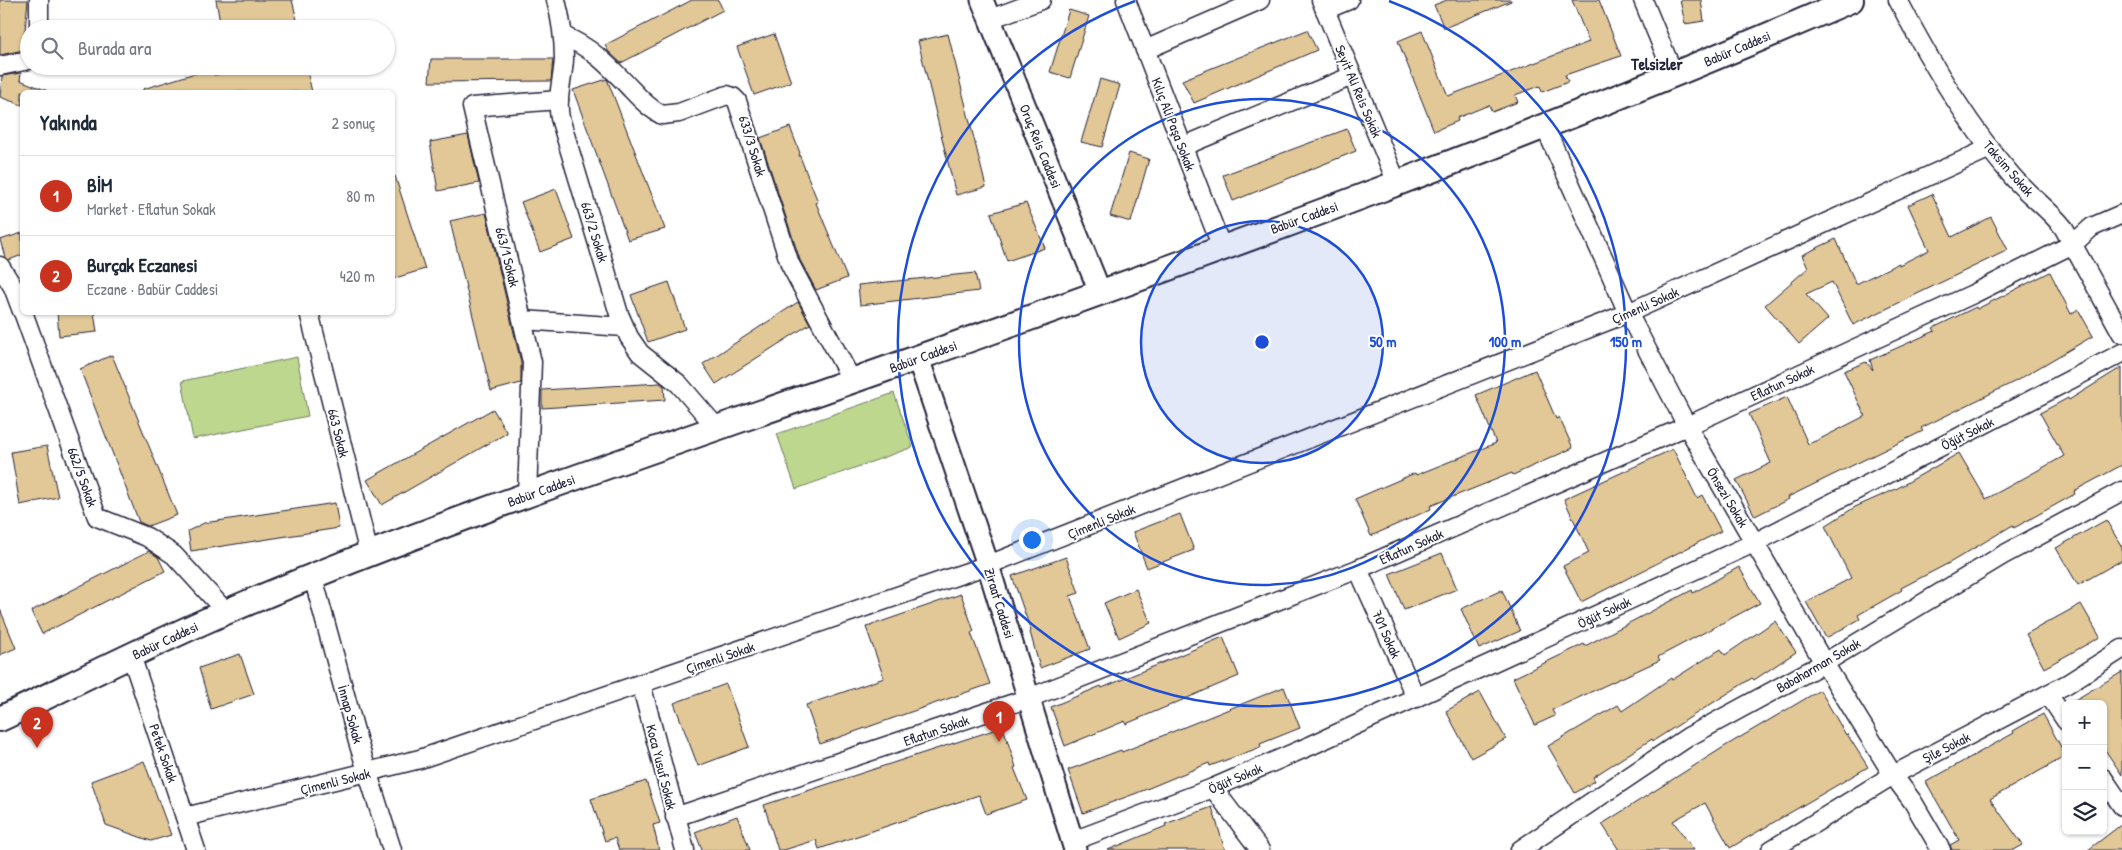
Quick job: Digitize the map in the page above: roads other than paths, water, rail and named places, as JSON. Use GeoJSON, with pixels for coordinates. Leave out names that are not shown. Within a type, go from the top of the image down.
{"type":"FeatureCollection","features":[{"type":"Feature","properties":{"kind":"main road","name":"Babür Caddesi"},"geometry":{"type":"LineString","coordinates":[[0,719],[226,612],[369,554],[527,495],[918,358],[1397,183],[1545,127],[1674,75],[1850,0]]}},
{"type":"Feature","properties":{"kind":"street"},"geometry":{"type":"LineString","coordinates":[[39,0],[39,20]]}},
{"type":"Feature","properties":{"kind":"street","name":"663/2 Sokak"},"geometry":{"type":"LineString","coordinates":[[556,0],[564,61],[559,100],[560,118],[624,327],[640,353],[679,384],[717,428]]}},
{"type":"Feature","properties":{"kind":"street"},"geometry":{"type":"LineString","coordinates":[[986,10],[1040,0]]}},
{"type":"Feature","properties":{"kind":"street","name":"Kılıç Ali Paşa Sokak"},"geometry":{"type":"LineString","coordinates":[[1126,0],[1222,248]]}},
{"type":"Feature","properties":{"kind":"street"},"geometry":{"type":"LineString","coordinates":[[1145,50],[1260,0]]}},
{"type":"Feature","properties":{"kind":"street"},"geometry":{"type":"LineString","coordinates":[[1323,5],[1349,0]]}},
{"type":"Feature","properties":{"kind":"street"},"geometry":{"type":"LineString","coordinates":[[1643,0],[1674,75]]}},
{"type":"Feature","properties":{"kind":"street","name":"Taksim Sokak"},"geometry":{"type":"LineString","coordinates":[[1898,0],[1933,65],[1990,148],[2012,177],[2054,216],[2073,244],[2122,334]]}},
{"type":"Feature","properties":{"kind":"street","name":"Seyit Ali Reis Sokak"},"geometry":{"type":"LineString","coordinates":[[1323,5],[1397,183]]}},
{"type":"Feature","properties":{"kind":"street","name":"Oruç Reis Caddesi"},"geometry":{"type":"LineString","coordinates":[[986,10],[1100,292]]}},
{"type":"Feature","properties":{"kind":"street","name":"633/3 Sokak"},"geometry":{"type":"LineString","coordinates":[[562,36],[598,55],[642,100],[662,115],[679,113],[727,95],[737,101],[790,264],[852,381]]}},
{"type":"Feature","properties":{"kind":"street"},"geometry":{"type":"LineString","coordinates":[[0,66],[20,62]]}},
{"type":"Feature","properties":{"kind":"street"},"geometry":{"type":"LineString","coordinates":[[1184,146],[1352,76]]}},
{"type":"Feature","properties":{"kind":"street","name":"663/1 Sokak"},"geometry":{"type":"LineString","coordinates":[[527,495],[532,362],[472,107],[559,100]]}},
{"type":"Feature","properties":{"kind":"street","name":"Önsezi Sokak"},"geometry":{"type":"LineString","coordinates":[[1545,127],[1628,313],[1687,426],[1756,542],[1824,663],[1893,775],[1913,802],[1941,850]]}},
{"type":"Feature","properties":{"kind":"street","name":"Çimenli Sokak"},"geometry":{"type":"LineString","coordinates":[[185,817],[420,759],[988,565],[1628,313],[1990,148]]}},
{"type":"Feature","properties":{"kind":"street","name":"Eflatun Sokak"},"geometry":{"type":"LineString","coordinates":[[675,817],[1030,698],[1358,569],[1687,426],[1973,294],[2073,244],[2092,228],[2122,214]]}},
{"type":"Feature","properties":{"kind":"street","name":"662/5 Sokak"},"geometry":{"type":"LineString","coordinates":[[0,266],[14,287],[20,304]]}},
{"type":"Feature","properties":{"kind":"street","name":"662/5 Sokak"},"geometry":{"type":"LineString","coordinates":[[24,315],[97,517],[147,537],[174,555],[226,612]]}},
{"type":"Feature","properties":{"kind":"street","name":"663 Sokak"},"geometry":{"type":"LineString","coordinates":[[310,315],[369,554]]}},
{"type":"Feature","properties":{"kind":"street"},"geometry":{"type":"LineString","coordinates":[[523,320],[624,327]]}},
{"type":"Feature","properties":{"kind":"street","name":"Öğüt Sokak"},"geometry":{"type":"LineString","coordinates":[[1074,845],[1213,788],[1416,698],[1756,542],[2122,353]]}},
{"type":"Feature","properties":{"kind":"street","name":"Ziraat Caddesi"},"geometry":{"type":"LineString","coordinates":[[918,358],[988,565],[1074,845]]}},
{"type":"Feature","properties":{"kind":"street","name":"Babaharman Sokak"},"geometry":{"type":"LineString","coordinates":[[1520,850],[1688,737],[1824,663],[2003,556],[2122,491]]}},
{"type":"Feature","properties":{"kind":"street","name":"701 Sokak"},"geometry":{"type":"LineString","coordinates":[[1358,569],[1416,698]]}},
{"type":"Feature","properties":{"kind":"street","name":"İnnap Sokak"},"geometry":{"type":"LineString","coordinates":[[314,577],[358,742],[392,850]]}},
{"type":"Feature","properties":{"kind":"street","name":"Şile Sokak"},"geometry":{"type":"LineString","coordinates":[[1772,850],[1893,775],[2068,684],[2122,649]]}},
{"type":"Feature","properties":{"kind":"street","name":"Petek Sokak"},"geometry":{"type":"LineString","coordinates":[[131,656],[196,850]]}},
{"type":"Feature","properties":{"kind":"street","name":"Koca Yusuf Sokak"},"geometry":{"type":"LineString","coordinates":[[640,684],[685,850]]}},
{"type":"Feature","properties":{"kind":"street"},"geometry":{"type":"LineString","coordinates":[[2048,694],[2062,716]]}},
{"type":"Feature","properties":{"kind":"street"},"geometry":{"type":"LineString","coordinates":[[2107,784],[2122,806]]}},
{"type":"Feature","properties":{"kind":"street"},"geometry":{"type":"LineString","coordinates":[[1213,788],[1260,850]]}},
{"type":"Feature","properties":{"kind":"place","name":"BİM"},"geometry":{"type":"Point","coordinates":[999,742]}},
{"type":"Feature","properties":{"kind":"place","name":"Burçak Eczanesi"},"geometry":{"type":"Point","coordinates":[37,748]}},
{"type":"Feature","properties":{"kind":"district","name":"Telsizler"},"geometry":{"type":"Point","coordinates":[1657,64]}}]}
